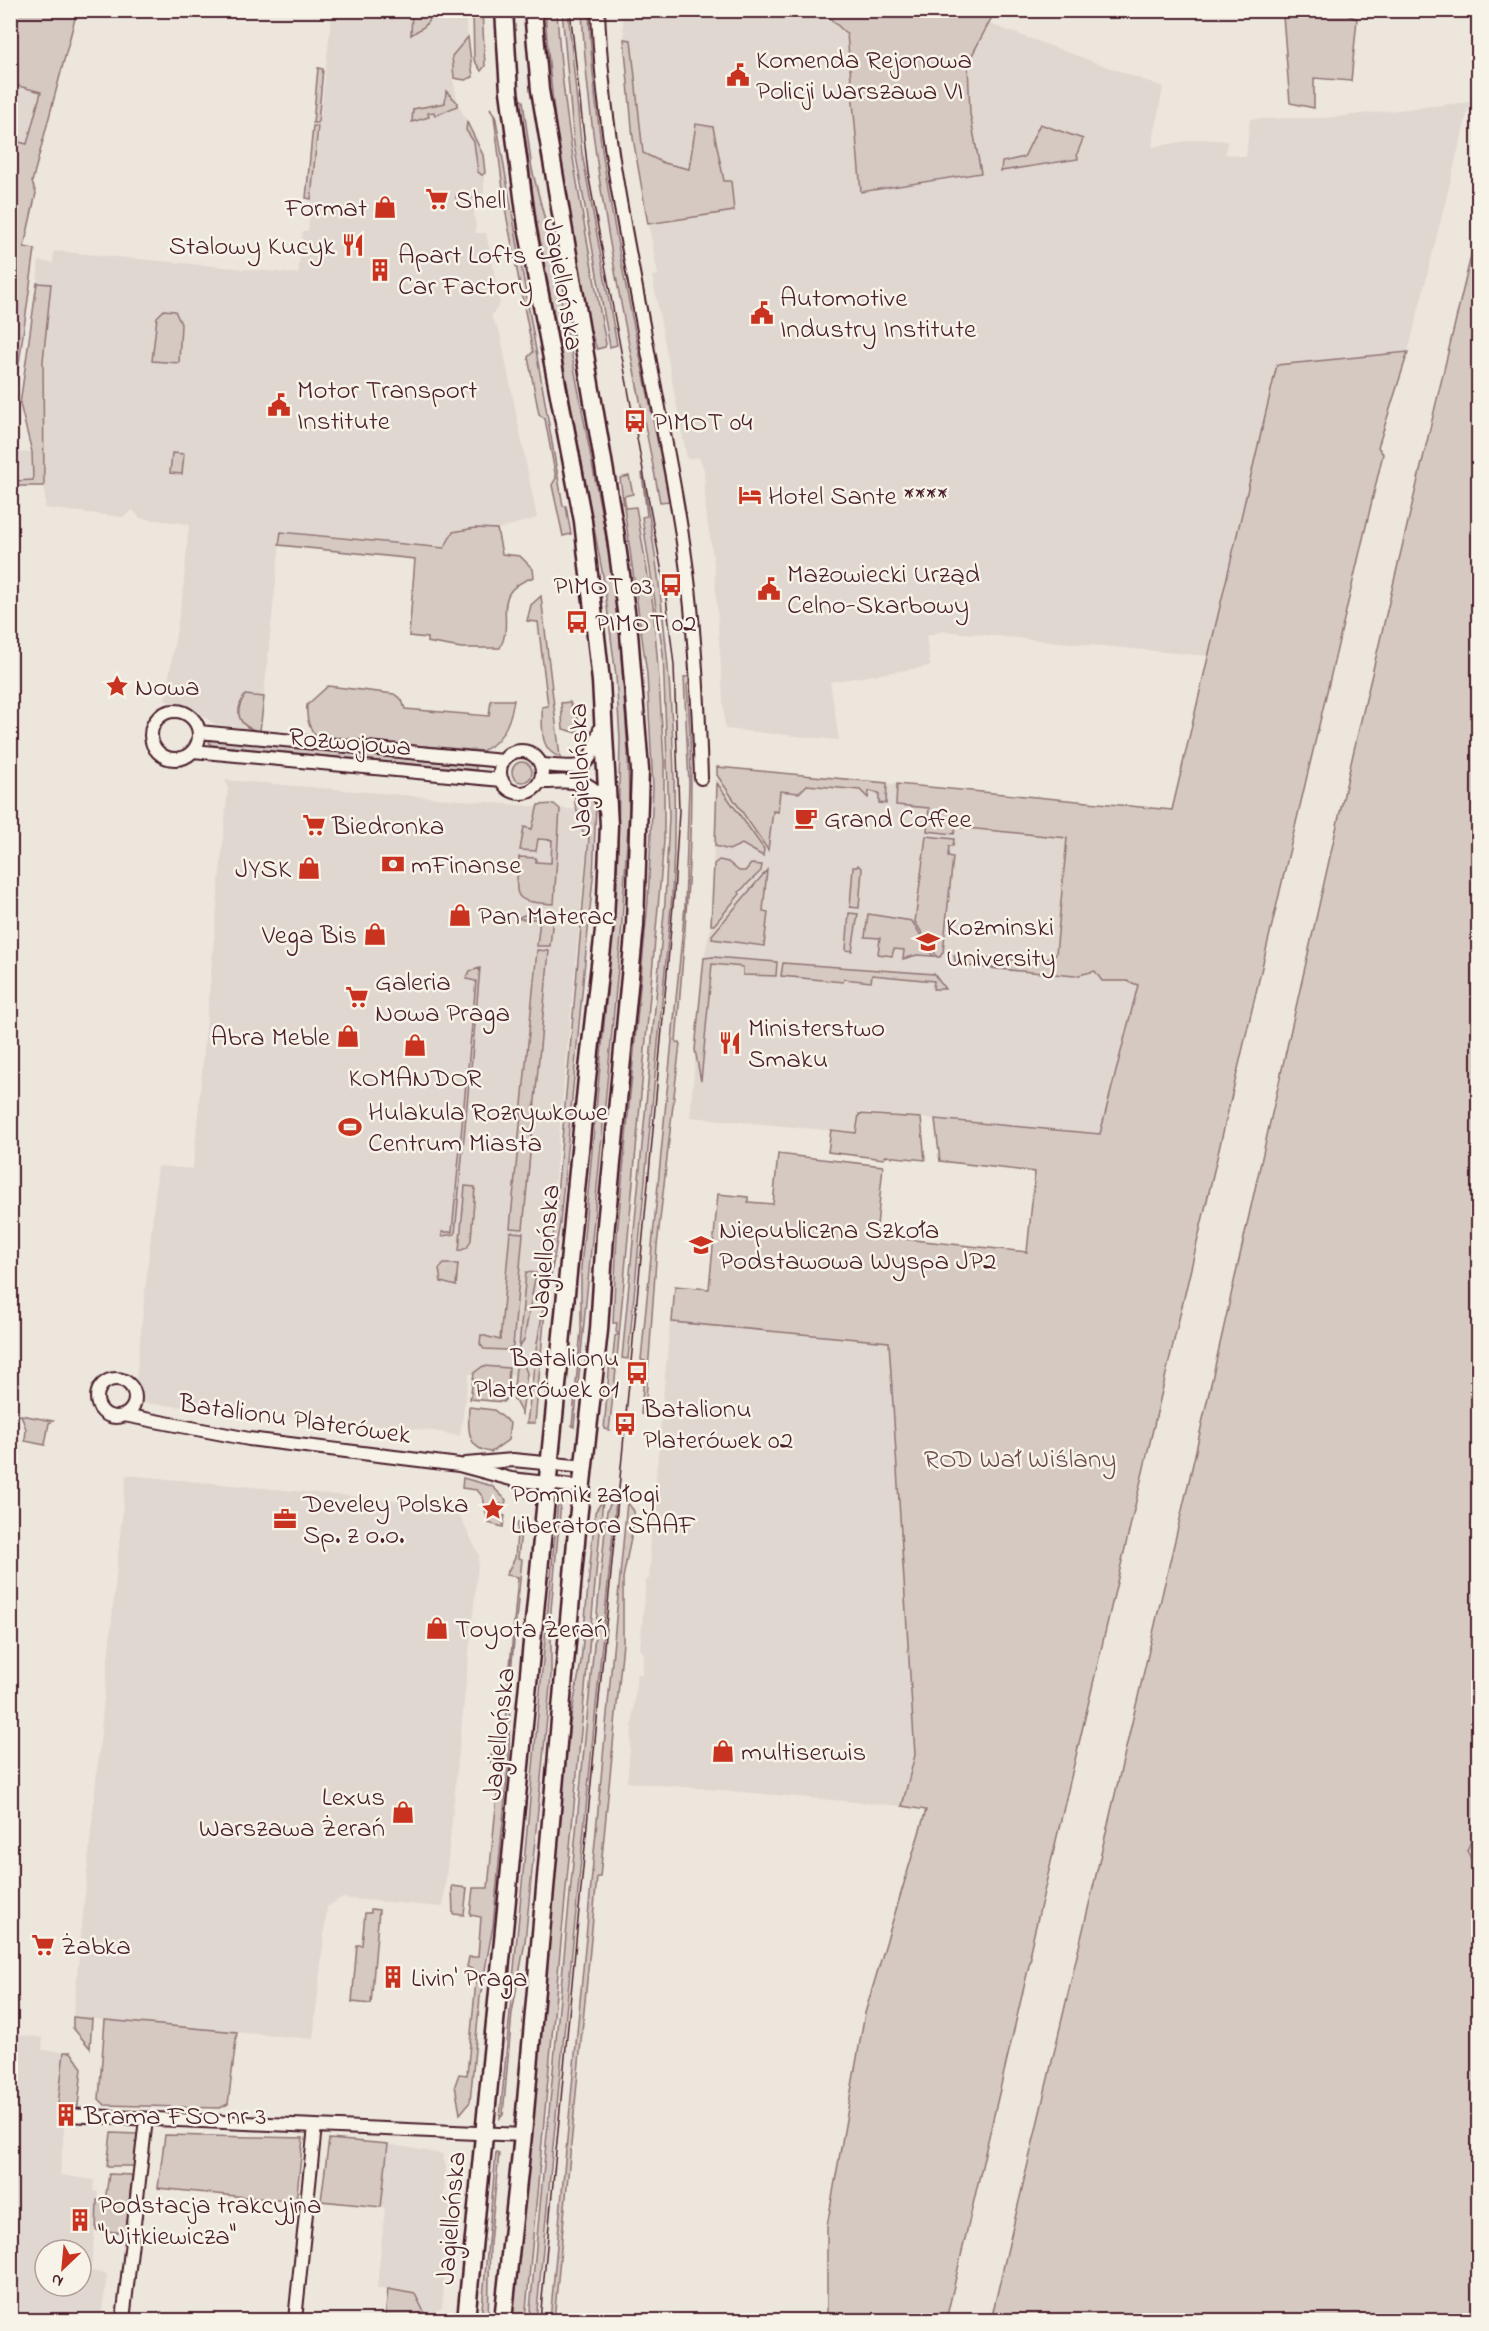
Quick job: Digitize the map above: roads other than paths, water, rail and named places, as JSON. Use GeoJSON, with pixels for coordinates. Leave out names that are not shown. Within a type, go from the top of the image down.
{"type":"FeatureCollection","features":[{"type":"Feature","properties":{"kind":"main road","name":"Jagiellońska"},"geometry":{"type":"LineString","coordinates":[[466,2320],[586,1077],[605,922],[609,825],[604,717],[583,521],[527,227],[509,91],[504,10]]}},
{"type":"Feature","properties":{"kind":"main road","name":"Jagiellońska"},"geometry":{"type":"LineString","coordinates":[[503,2320],[523,2135],[548,1833],[585,1467],[635,925],[640,770],[629,633],[615,531],[540,90],[533,10]]}},
{"type":"Feature","properties":{"kind":"street"},"geometry":{"type":"LineString","coordinates":[[598,10],[600,66],[617,195],[647,345],[688,586],[697,682],[701,777]]}},
{"type":"Feature","properties":{"kind":"street"},"geometry":{"type":"LineString","coordinates":[[181,712],[193,720],[199,732],[193,750],[181,758],[163,755],[154,746],[153,727],[160,716],[181,712]]}},
{"type":"Feature","properties":{"kind":"street","name":"Rozwojowa"},"geometry":{"type":"LineString","coordinates":[[199,732],[503,761],[513,752],[521,750],[534,754],[542,765],[578,766],[586,764],[593,755],[604,717]]}},
{"type":"Feature","properties":{"kind":"street","name":"Rozwojowa"},"geometry":{"type":"LineString","coordinates":[[193,750],[502,780],[510,790],[521,794],[532,791],[541,782],[583,783],[592,787],[601,796],[609,825]]}},
{"type":"Feature","properties":{"kind":"street"},"geometry":{"type":"LineString","coordinates":[[502,780],[500,774],[503,761]]}},
{"type":"Feature","properties":{"kind":"street"},"geometry":{"type":"LineString","coordinates":[[541,782],[542,765]]}},
{"type":"Feature","properties":{"kind":"street","name":"Batalionu Platerówek"},"geometry":{"type":"LineString","coordinates":[[124,1415],[249,1439],[459,1465],[501,1478],[582,1487]]}},
{"type":"Feature","properties":{"kind":"street","name":"Batalionu Platerówek"},"geometry":{"type":"LineString","coordinates":[[459,1465],[513,1460],[585,1467]]}},
{"type":"Feature","properties":{"kind":"street"},"geometry":{"type":"LineString","coordinates":[[65,2115],[523,2135]]}},
{"type":"Feature","properties":{"kind":"street"},"geometry":{"type":"LineString","coordinates":[[123,2320],[146,2119]]}},
{"type":"Feature","properties":{"kind":"street"},"geometry":{"type":"LineString","coordinates":[[296,2320],[315,2126]]}},
{"type":"Feature","properties":{"kind":"tram line"},"geometry":{"type":"LineString","coordinates":[[540,2320],[652,1141],[679,811],[674,665],[665,589],[588,173],[570,10]]}},
{"type":"Feature","properties":{"kind":"place","name":"Komenda Rejonowa Policji Warszawa VI"},"geometry":{"type":"Point","coordinates":[738,75]}},
{"type":"Feature","properties":{"kind":"place","name":"Shell"},"geometry":{"type":"Point","coordinates":[437,199]}},
{"type":"Feature","properties":{"kind":"place","name":"Format"},"geometry":{"type":"Point","coordinates":[385,207]}},
{"type":"Feature","properties":{"kind":"place","name":"Stalowy Kucyk"},"geometry":{"type":"Point","coordinates":[353,245]}},
{"type":"Feature","properties":{"kind":"place","name":"Apart Lofts Car Factory"},"geometry":{"type":"Point","coordinates":[380,270]}},
{"type":"Feature","properties":{"kind":"place","name":"Automotive Industry Institute"},"geometry":{"type":"Point","coordinates":[762,313]}},
{"type":"Feature","properties":{"kind":"place","name":"Motor Transport Institute"},"geometry":{"type":"Point","coordinates":[279,405]}},
{"type":"Feature","properties":{"kind":"place","name":"PIMOT 04"},"geometry":{"type":"Point","coordinates":[635,421]}},
{"type":"Feature","properties":{"kind":"place","name":"Hotel Sante ****"},"geometry":{"type":"Point","coordinates":[750,495]}},
{"type":"Feature","properties":{"kind":"place","name":"PIMOT 03"},"geometry":{"type":"Point","coordinates":[671,585]}},
{"type":"Feature","properties":{"kind":"place","name":"Mazowiecki Urząd Celno-Skarbowy"},"geometry":{"type":"Point","coordinates":[769,589]}},
{"type":"Feature","properties":{"kind":"place","name":"PIMOT 02"},"geometry":{"type":"Point","coordinates":[577,622]}},
{"type":"Feature","properties":{"kind":"place","name":"Nowa"},"geometry":{"type":"Point","coordinates":[117,686]}},
{"type":"Feature","properties":{"kind":"place","name":"Grand Coffee"},"geometry":{"type":"Point","coordinates":[806,818]}},
{"type":"Feature","properties":{"kind":"place","name":"Biedronka"},"geometry":{"type":"Point","coordinates":[314,825]}},
{"type":"Feature","properties":{"kind":"place","name":"mFinanse"},"geometry":{"type":"Point","coordinates":[393,864]}},
{"type":"Feature","properties":{"kind":"place","name":"JYSK"},"geometry":{"type":"Point","coordinates":[309,868]}},
{"type":"Feature","properties":{"kind":"place","name":"Pan Materac"},"geometry":{"type":"Point","coordinates":[460,915]}},
{"type":"Feature","properties":{"kind":"place","name":"Vega Bis"},"geometry":{"type":"Point","coordinates":[375,934]}},
{"type":"Feature","properties":{"kind":"place","name":"Kozminski University"},"geometry":{"type":"Point","coordinates":[928,942]}},
{"type":"Feature","properties":{"kind":"place","name":"Galeria Nowa Praga"},"geometry":{"type":"Point","coordinates":[357,997]}},
{"type":"Feature","properties":{"kind":"place","name":"Abra Meble"},"geometry":{"type":"Point","coordinates":[348,1036]}},
{"type":"Feature","properties":{"kind":"place","name":"Ministerstwo Smaku"},"geometry":{"type":"Point","coordinates":[730,1043]}},
{"type":"Feature","properties":{"kind":"place","name":"KOMANDOR"},"geometry":{"type":"Point","coordinates":[415,1045]}},
{"type":"Feature","properties":{"kind":"place","name":"Hulakula Rozrywkowe Centrum Miasta"},"geometry":{"type":"Point","coordinates":[350,1127]}},
{"type":"Feature","properties":{"kind":"place","name":"Niepubliczna Szkoła Podstawowa Wyspa JP2"},"geometry":{"type":"Point","coordinates":[701,1245]}},
{"type":"Feature","properties":{"kind":"place","name":"Batalionu Platerówek 01"},"geometry":{"type":"Point","coordinates":[637,1373]}},
{"type":"Feature","properties":{"kind":"place","name":"Batalionu Platerówek 02"},"geometry":{"type":"Point","coordinates":[625,1424]}},
{"type":"Feature","properties":{"kind":"place","name":"Pomnik załogi Liberatora SAAF"},"geometry":{"type":"Point","coordinates":[493,1509]}},
{"type":"Feature","properties":{"kind":"place","name":"Develey Polska Sp. z o.o."},"geometry":{"type":"Point","coordinates":[285,1519]}},
{"type":"Feature","properties":{"kind":"place","name":"Toyota Żerań"},"geometry":{"type":"Point","coordinates":[437,1628]}},
{"type":"Feature","properties":{"kind":"place","name":"multiserwis"},"geometry":{"type":"Point","coordinates":[723,1751]}},
{"type":"Feature","properties":{"kind":"place","name":"Lexus Warszawa Żerań"},"geometry":{"type":"Point","coordinates":[403,1812]}},
{"type":"Feature","properties":{"kind":"place","name":"Żabka"},"geometry":{"type":"Point","coordinates":[43,1945]}},
{"type":"Feature","properties":{"kind":"place","name":"Livin' Praga"},"geometry":{"type":"Point","coordinates":[393,1977]}},
{"type":"Feature","properties":{"kind":"place","name":"Brama FSO nr 3"},"geometry":{"type":"Point","coordinates":[66,2115]}},
{"type":"Feature","properties":{"kind":"place","name":"Podstacja trakcyjna \"Witkiewicza\""},"geometry":{"type":"Point","coordinates":[80,2220]}},
{"type":"Feature","properties":{"kind":"park label","name":"ROD Wał Wiślany"},"geometry":{"type":"Point","coordinates":[1020,1458]}}]}
